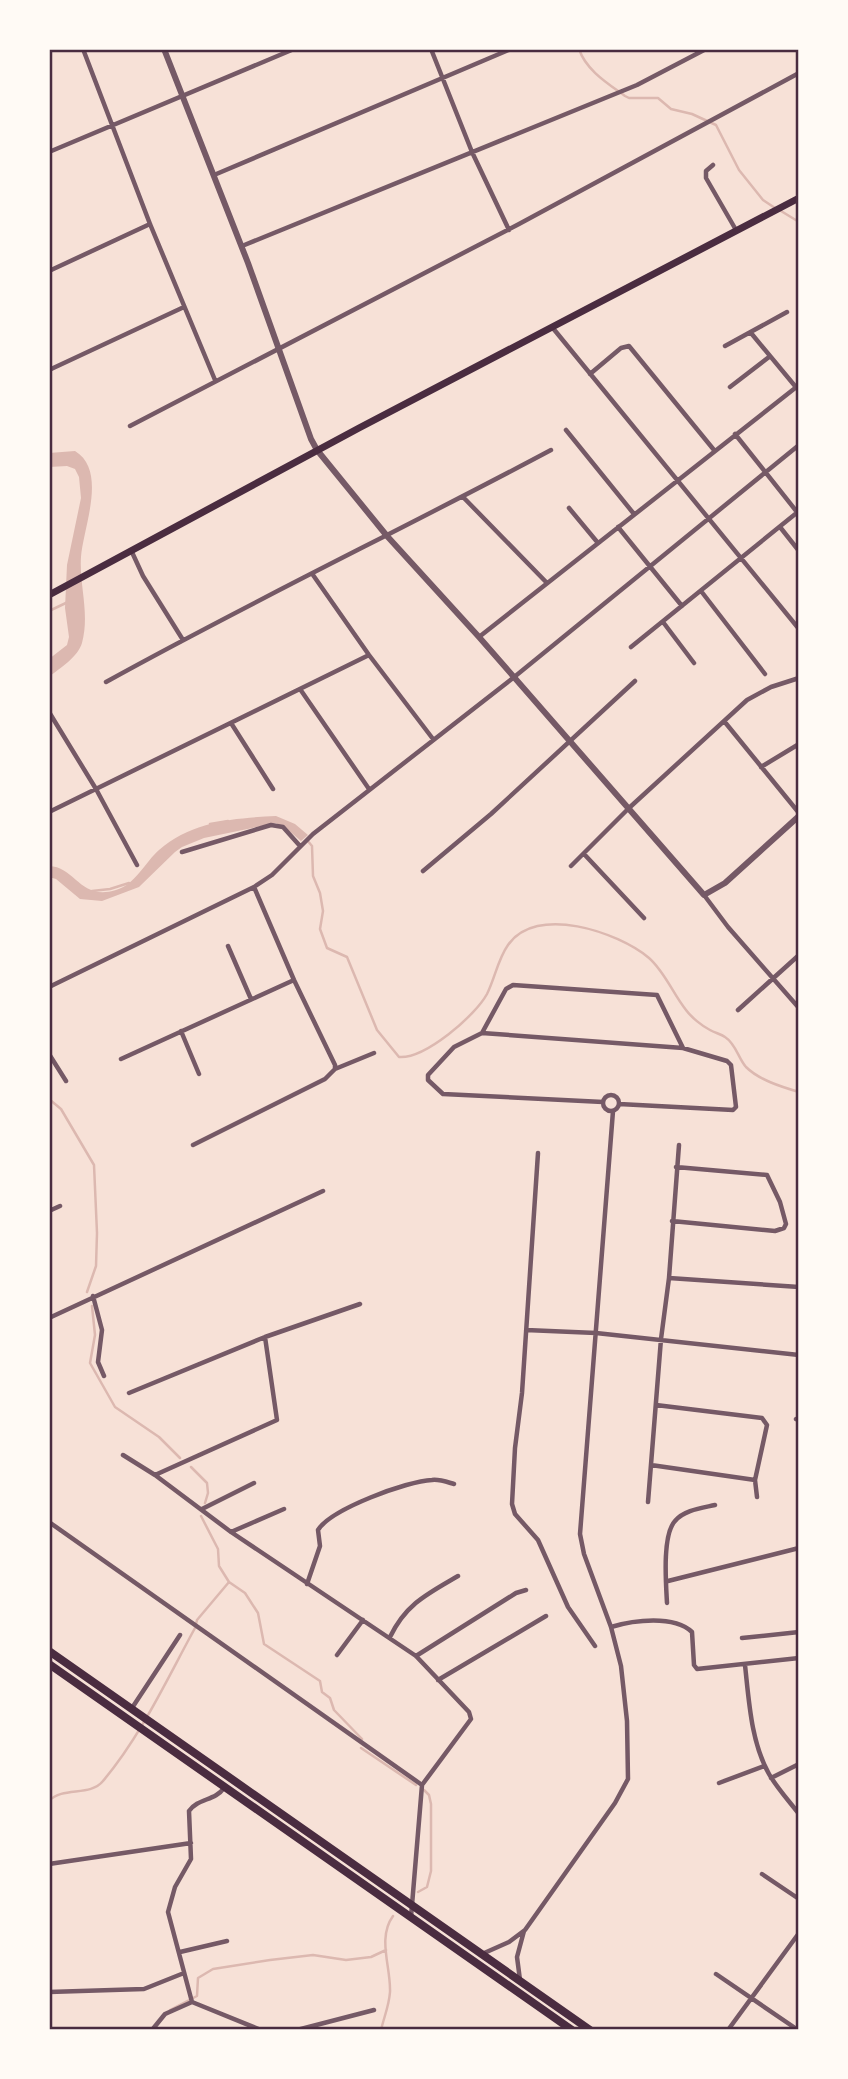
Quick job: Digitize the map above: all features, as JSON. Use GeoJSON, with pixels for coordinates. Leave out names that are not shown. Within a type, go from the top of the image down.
{"type":"FeatureCollection","features":[{"type":"Feature","properties":{"kind":"highway"},"geometry":{"type":"LineString","coordinates":[[49,1651],[590,2030]]}},
{"type":"Feature","properties":{"kind":"highway"},"geometry":{"type":"LineString","coordinates":[[49,1664],[572,2030]]}},
{"type":"Feature","properties":{"kind":"main road"},"geometry":{"type":"LineString","coordinates":[[52,594],[317,450],[799,198]]}},
{"type":"Feature","properties":{"kind":"street"},"geometry":{"type":"LineString","coordinates":[[83,49],[150,225],[215,380]]}},
{"type":"Feature","properties":{"kind":"street"},"geometry":{"type":"LineString","coordinates":[[164,49],[242,246],[317,450],[387,536],[629,808],[799,1007]]}},
{"type":"Feature","properties":{"kind":"street"},"geometry":{"type":"LineString","coordinates":[[49,152],[295,49]]}},
{"type":"Feature","properties":{"kind":"street"},"geometry":{"type":"LineString","coordinates":[[431,49],[472,152],[509,230]]}},
{"type":"Feature","properties":{"kind":"street"},"geometry":{"type":"LineString","coordinates":[[214,175],[511,49]]}},
{"type":"Feature","properties":{"kind":"street"},"geometry":{"type":"LineString","coordinates":[[242,246],[637,85],[706,49]]}},
{"type":"Feature","properties":{"kind":"street"},"geometry":{"type":"LineString","coordinates":[[130,426],[509,230],[799,73]]}},
{"type":"Feature","properties":{"kind":"street"},"geometry":{"type":"LineString","coordinates":[[713,165],[706,172],[706,178],[736,231]]}},
{"type":"Feature","properties":{"kind":"street"},"geometry":{"type":"LineString","coordinates":[[49,271],[150,225]]}},
{"type":"Feature","properties":{"kind":"street"},"geometry":{"type":"LineString","coordinates":[[49,370],[184,307]]}},
{"type":"Feature","properties":{"kind":"street"},"geometry":{"type":"LineString","coordinates":[[724,346],[787,312]]}},
{"type":"Feature","properties":{"kind":"street"},"geometry":{"type":"LineString","coordinates":[[552,327],[799,629]]}},
{"type":"Feature","properties":{"kind":"street"},"geometry":{"type":"LineString","coordinates":[[479,637],[797,385],[769,357],[751,333]]}},
{"type":"Feature","properties":{"kind":"street"},"geometry":{"type":"LineString","coordinates":[[590,374],[624,346],[629,346],[714,450]]}},
{"type":"Feature","properties":{"kind":"street"},"geometry":{"type":"LineString","coordinates":[[730,387],[769,357]]}},
{"type":"Feature","properties":{"kind":"street"},"geometry":{"type":"LineString","coordinates":[[566,430],[634,514]]}},
{"type":"Feature","properties":{"kind":"street"},"geometry":{"type":"LineString","coordinates":[[631,647],[798,512],[735,434]]}},
{"type":"Feature","properties":{"kind":"street"},"geometry":{"type":"LineString","coordinates":[[49,987],[254,887],[272,875],[313,834],[513,678],[799,445]]}},
{"type":"Feature","properties":{"kind":"street"},"geometry":{"type":"LineString","coordinates":[[106,682],[551,450]]}},
{"type":"Feature","properties":{"kind":"street"},"geometry":{"type":"LineString","coordinates":[[463,498],[547,583]]}},
{"type":"Feature","properties":{"kind":"street"},"geometry":{"type":"LineString","coordinates":[[569,508],[598,543]]}},
{"type":"Feature","properties":{"kind":"street"},"geometry":{"type":"LineString","coordinates":[[618,527],[682,606]]}},
{"type":"Feature","properties":{"kind":"street"},"geometry":{"type":"LineString","coordinates":[[780,527],[799,551]]}},
{"type":"Feature","properties":{"kind":"street"},"geometry":{"type":"LineString","coordinates":[[131,551],[143,576],[183,640]]}},
{"type":"Feature","properties":{"kind":"street"},"geometry":{"type":"LineString","coordinates":[[313,575],[433,740]]}},
{"type":"Feature","properties":{"kind":"street"},"geometry":{"type":"LineString","coordinates":[[701,591],[765,674]]}},
{"type":"Feature","properties":{"kind":"street"},"geometry":{"type":"LineString","coordinates":[[663,622],[694,663]]}},
{"type":"Feature","properties":{"kind":"street"},"geometry":{"type":"LineString","coordinates":[[49,813],[369,655]]}},
{"type":"Feature","properties":{"kind":"street"},"geometry":{"type":"LineString","coordinates":[[571,866],[629,808],[724,721],[761,691],[799,678]]}},
{"type":"Feature","properties":{"kind":"street"},"geometry":{"type":"LineString","coordinates":[[423,871],[491,814],[635,681]]}},
{"type":"Feature","properties":{"kind":"street"},"geometry":{"type":"LineString","coordinates":[[300,689],[369,789]]}},
{"type":"Feature","properties":{"kind":"street"},"geometry":{"type":"LineString","coordinates":[[49,712],[96,789],[137,865]]}},
{"type":"Feature","properties":{"kind":"street"},"geometry":{"type":"LineString","coordinates":[[704,895],[725,883],[799,815],[724,721]]}},
{"type":"Feature","properties":{"kind":"street"},"geometry":{"type":"LineString","coordinates":[[231,723],[273,789]]}},
{"type":"Feature","properties":{"kind":"street"},"geometry":{"type":"LineString","coordinates":[[761,767],[799,744]]}},
{"type":"Feature","properties":{"kind":"street"},"geometry":{"type":"LineString","coordinates":[[182,852],[271,825],[283,827],[301,845]]}},
{"type":"Feature","properties":{"kind":"street"},"geometry":{"type":"LineString","coordinates":[[584,854],[643,918]]}},
{"type":"Feature","properties":{"kind":"street"},"geometry":{"type":"LineString","coordinates":[[254,887],[335,1069]]}},
{"type":"Feature","properties":{"kind":"street"},"geometry":{"type":"LineString","coordinates":[[228,946],[251,999]]}},
{"type":"Feature","properties":{"kind":"street"},"geometry":{"type":"LineString","coordinates":[[738,1010],[799,955]]}},
{"type":"Feature","properties":{"kind":"street"},"geometry":{"type":"LineString","coordinates":[[121,1059],[294,980]]}},
{"type":"Feature","properties":{"kind":"street"},"geometry":{"type":"LineString","coordinates":[[482,1033],[506,989],[513,985],[657,995],[683,1048]]}},
{"type":"Feature","properties":{"kind":"street"},"geometry":{"type":"LineString","coordinates":[[181,1031],[199,1074]]}},
{"type":"Feature","properties":{"kind":"street"},"geometry":{"type":"LineString","coordinates":[[603,1102],[443,1094],[428,1080],[428,1075],[454,1047],[482,1033],[683,1048],[730,1064],[736,1108],[731,1110],[619,1104]]}},
{"type":"Feature","properties":{"kind":"street"},"geometry":{"type":"LineString","coordinates":[[193,1145],[325,1079],[335,1069],[374,1053]]}},
{"type":"Feature","properties":{"kind":"street"},"geometry":{"type":"LineString","coordinates":[[49,1054],[66,1081]]}},
{"type":"Feature","properties":{"kind":"street"},"geometry":{"type":"LineString","coordinates":[[603,1102],[612,1095],[619,1104]]}},
{"type":"Feature","properties":{"kind":"street"},"geometry":{"type":"LineString","coordinates":[[603,1102],[606,1109],[613,1111]]}},
{"type":"Feature","properties":{"kind":"street"},"geometry":{"type":"LineString","coordinates":[[473,1961],[481,1954],[509,1942],[524,1930],[627,1785],[627,1721],[621,1666],[611,1626],[584,1554],[580,1534],[613,1111],[619,1104]]}},
{"type":"Feature","properties":{"kind":"street"},"geometry":{"type":"LineString","coordinates":[[648,1502],[679,1145]]}},
{"type":"Feature","properties":{"kind":"street"},"geometry":{"type":"LineString","coordinates":[[538,1153],[512,1504],[515,1514],[537,1540],[568,1607],[595,1646]]}},
{"type":"Feature","properties":{"kind":"street"},"geometry":{"type":"LineString","coordinates":[[672,1221],[775,1231],[784,1228],[786,1224],[780,1202],[767,1175],[676,1167]]}},
{"type":"Feature","properties":{"kind":"street"},"geometry":{"type":"LineString","coordinates":[[49,1318],[323,1191]]}},
{"type":"Feature","properties":{"kind":"street"},"geometry":{"type":"LineString","coordinates":[[49,1211],[60,1206]]}},
{"type":"Feature","properties":{"kind":"street"},"geometry":{"type":"LineString","coordinates":[[669,1278],[799,1287]]}},
{"type":"Feature","properties":{"kind":"street"},"geometry":{"type":"LineString","coordinates":[[93,1296],[102,1330],[98,1362],[104,1376]]}},
{"type":"Feature","properties":{"kind":"street"},"geometry":{"type":"LineString","coordinates":[[129,1392],[265,1337],[360,1304]]}},
{"type":"Feature","properties":{"kind":"street"},"geometry":{"type":"LineString","coordinates":[[526,1330],[596,1333],[799,1355]]}},
{"type":"Feature","properties":{"kind":"street"},"geometry":{"type":"LineString","coordinates":[[155,1475],[277,1420],[265,1337]]}},
{"type":"Feature","properties":{"kind":"street"},"geometry":{"type":"LineString","coordinates":[[656,1405],[762,1418],[767,1424],[755,1480],[757,1497]]}},
{"type":"Feature","properties":{"kind":"street"},"geometry":{"type":"LineString","coordinates":[[123,1455],[155,1475],[231,1532],[416,1656],[469,1712],[471,1719],[422,1785],[411,1917]]}},
{"type":"Feature","properties":{"kind":"street"},"geometry":{"type":"LineString","coordinates":[[651,1465],[755,1480]]}},
{"type":"Feature","properties":{"kind":"street"},"geometry":{"type":"LineString","coordinates":[[307,1584],[320,1546],[318,1530],[347,1507],[412,1482],[435,1479],[454,1484]]}},
{"type":"Feature","properties":{"kind":"street"},"geometry":{"type":"LineString","coordinates":[[201,1509],[254,1483]]}},
{"type":"Feature","properties":{"kind":"street"},"geometry":{"type":"LineString","coordinates":[[667,1603],[665,1556],[671,1528],[675,1521],[692,1511],[715,1505]]}},
{"type":"Feature","properties":{"kind":"street"},"geometry":{"type":"LineString","coordinates":[[231,1532],[284,1509]]}},
{"type":"Feature","properties":{"kind":"street"},"geometry":{"type":"LineString","coordinates":[[49,1522],[422,1785]]}},
{"type":"Feature","properties":{"kind":"street"},"geometry":{"type":"LineString","coordinates":[[668,1581],[799,1548]]}},
{"type":"Feature","properties":{"kind":"street"},"geometry":{"type":"LineString","coordinates":[[390,1637],[409,1607],[458,1576]]}},
{"type":"Feature","properties":{"kind":"street"},"geometry":{"type":"LineString","coordinates":[[416,1656],[516,1593],[526,1590]]}},
{"type":"Feature","properties":{"kind":"street"},"geometry":{"type":"LineString","coordinates":[[438,1680],[546,1616]]}},
{"type":"Feature","properties":{"kind":"street"},"geometry":{"type":"LineString","coordinates":[[337,1655],[363,1620]]}},
{"type":"Feature","properties":{"kind":"street"},"geometry":{"type":"LineString","coordinates":[[611,1626],[626,1622],[669,1621],[690,1629],[694,1637],[694,1665],[698,1669],[799,1658]]}},
{"type":"Feature","properties":{"kind":"street"},"geometry":{"type":"LineString","coordinates":[[742,1638],[799,1632]]}},
{"type":"Feature","properties":{"kind":"street"},"geometry":{"type":"LineString","coordinates":[[131,1709],[180,1635]]}},
{"type":"Feature","properties":{"kind":"street"},"geometry":{"type":"LineString","coordinates":[[745,1665],[751,1720],[764,1766],[799,1814]]}},
{"type":"Feature","properties":{"kind":"street"},"geometry":{"type":"LineString","coordinates":[[771,1778],[799,1764]]}},
{"type":"Feature","properties":{"kind":"street"},"geometry":{"type":"LineString","coordinates":[[719,1783],[764,1766]]}},
{"type":"Feature","properties":{"kind":"street"},"geometry":{"type":"LineString","coordinates":[[192,2002],[168,1912],[175,1887],[191,1859],[189,1811],[195,1804],[219,1796],[231,1779]]}},
{"type":"Feature","properties":{"kind":"street"},"geometry":{"type":"LineString","coordinates":[[49,1864],[191,1843]]}},
{"type":"Feature","properties":{"kind":"street"},"geometry":{"type":"LineString","coordinates":[[762,1874],[799,1899]]}},
{"type":"Feature","properties":{"kind":"street"},"geometry":{"type":"LineString","coordinates":[[515,1991],[520,1982],[517,1957],[524,1930]]}},
{"type":"Feature","properties":{"kind":"street"},"geometry":{"type":"LineString","coordinates":[[728,2030],[799,1933]]}},
{"type":"Feature","properties":{"kind":"street"},"geometry":{"type":"LineString","coordinates":[[180,1952],[227,1941]]}},
{"type":"Feature","properties":{"kind":"street"},"geometry":{"type":"LineString","coordinates":[[49,1992],[144,1989],[184,1973]]}},
{"type":"Feature","properties":{"kind":"street"},"geometry":{"type":"LineString","coordinates":[[716,1974],[798,2030]]}},
{"type":"Feature","properties":{"kind":"street"},"geometry":{"type":"LineString","coordinates":[[152,2030],[165,2014],[192,2002],[261,2030]]}},
{"type":"Feature","properties":{"kind":"street"},"geometry":{"type":"LineString","coordinates":[[297,2030],[374,2010]]}},
{"type":"Feature","properties":{"kind":"shaded area"},"geometry":{"type":"Polygon","coordinates":[[[75,451],[85,460],[92,486],[81,557],[84,632],[77,653],[49,677],[49,659],[67,645],[69,637],[65,608],[67,565],[81,498],[79,477],[75,469],[67,466],[49,467],[49,453],[75,451]]]}},
{"type":"Feature","properties":{"kind":"shaded area"},"geometry":{"type":"Polygon","coordinates":[[[276,816],[295,824],[308,835],[301,841],[276,823],[204,838],[175,852],[139,887],[102,901],[80,899],[56,879],[49,877],[49,866],[66,872],[94,891],[116,890],[135,878],[159,850],[185,833],[230,820],[276,816]]]}},
{"type":"Feature","properties":{"kind":"waterway"},"geometry":{"type":"LineString","coordinates":[[579,49],[592,70],[625,96],[658,98],[671,109],[692,114],[716,125],[739,170],[763,200],[775,208]]}},
{"type":"Feature","properties":{"kind":"waterway"},"geometry":{"type":"LineString","coordinates":[[781,211],[799,222]]}},
{"type":"Feature","properties":{"kind":"waterway"},"geometry":{"type":"LineString","coordinates":[[49,611],[68,602]]}},
{"type":"Feature","properties":{"kind":"waterway"},"geometry":{"type":"LineString","coordinates":[[210,824],[228,821]]}},
{"type":"Feature","properties":{"kind":"waterway"},"geometry":{"type":"LineString","coordinates":[[307,840],[312,846],[313,876],[323,911],[320,929],[327,948],[347,957],[377,1030],[399,1057],[410,1056],[435,1044],[472,1013],[487,994],[508,945],[521,933],[537,926],[557,924],[598,932],[635,948],[655,964],[691,1016],[729,1040],[751,1072],[799,1092]]}},
{"type":"Feature","properties":{"kind":"waterway"},"geometry":{"type":"LineString","coordinates":[[92,891],[129,883]]}},
{"type":"Feature","properties":{"kind":"waterway"},"geometry":{"type":"LineString","coordinates":[[49,1099],[61,1109],[94,1165],[96,1266],[87,1292]]}},
{"type":"Feature","properties":{"kind":"waterway"},"geometry":{"type":"LineString","coordinates":[[92,1306],[95,1335],[90,1363],[115,1407],[159,1437],[180,1458]]}},
{"type":"Feature","properties":{"kind":"waterway"},"geometry":{"type":"LineString","coordinates":[[191,1467],[207,1483],[205,1503]]}},
{"type":"Feature","properties":{"kind":"waterway"},"geometry":{"type":"LineString","coordinates":[[201,1516],[218,1549],[219,1566],[229,1582],[245,1593],[258,1613],[264,1644],[320,1681],[322,1692],[330,1698],[334,1710],[362,1739]]}},
{"type":"Feature","properties":{"kind":"waterway"},"geometry":{"type":"LineString","coordinates":[[49,1801],[55,1796],[98,1786],[117,1764],[164,1687],[197,1620],[229,1582]]}},
{"type":"Feature","properties":{"kind":"waterway"},"geometry":{"type":"LineString","coordinates":[[361,1748],[416,1785]]}},
{"type":"Feature","properties":{"kind":"waterway"},"geometry":{"type":"LineString","coordinates":[[418,1892],[427,1887],[431,1871],[431,1804],[429,1795],[424,1790]]}},
{"type":"Feature","properties":{"kind":"waterway"},"geometry":{"type":"LineString","coordinates":[[381,2030],[390,1992],[385,1943],[388,1925],[393,1916]]}},
{"type":"Feature","properties":{"kind":"waterway"},"geometry":{"type":"LineString","coordinates":[[170,2010],[197,1996],[198,1978],[213,1969],[313,1955],[346,1960],[371,1957],[386,1950]]}}]}
